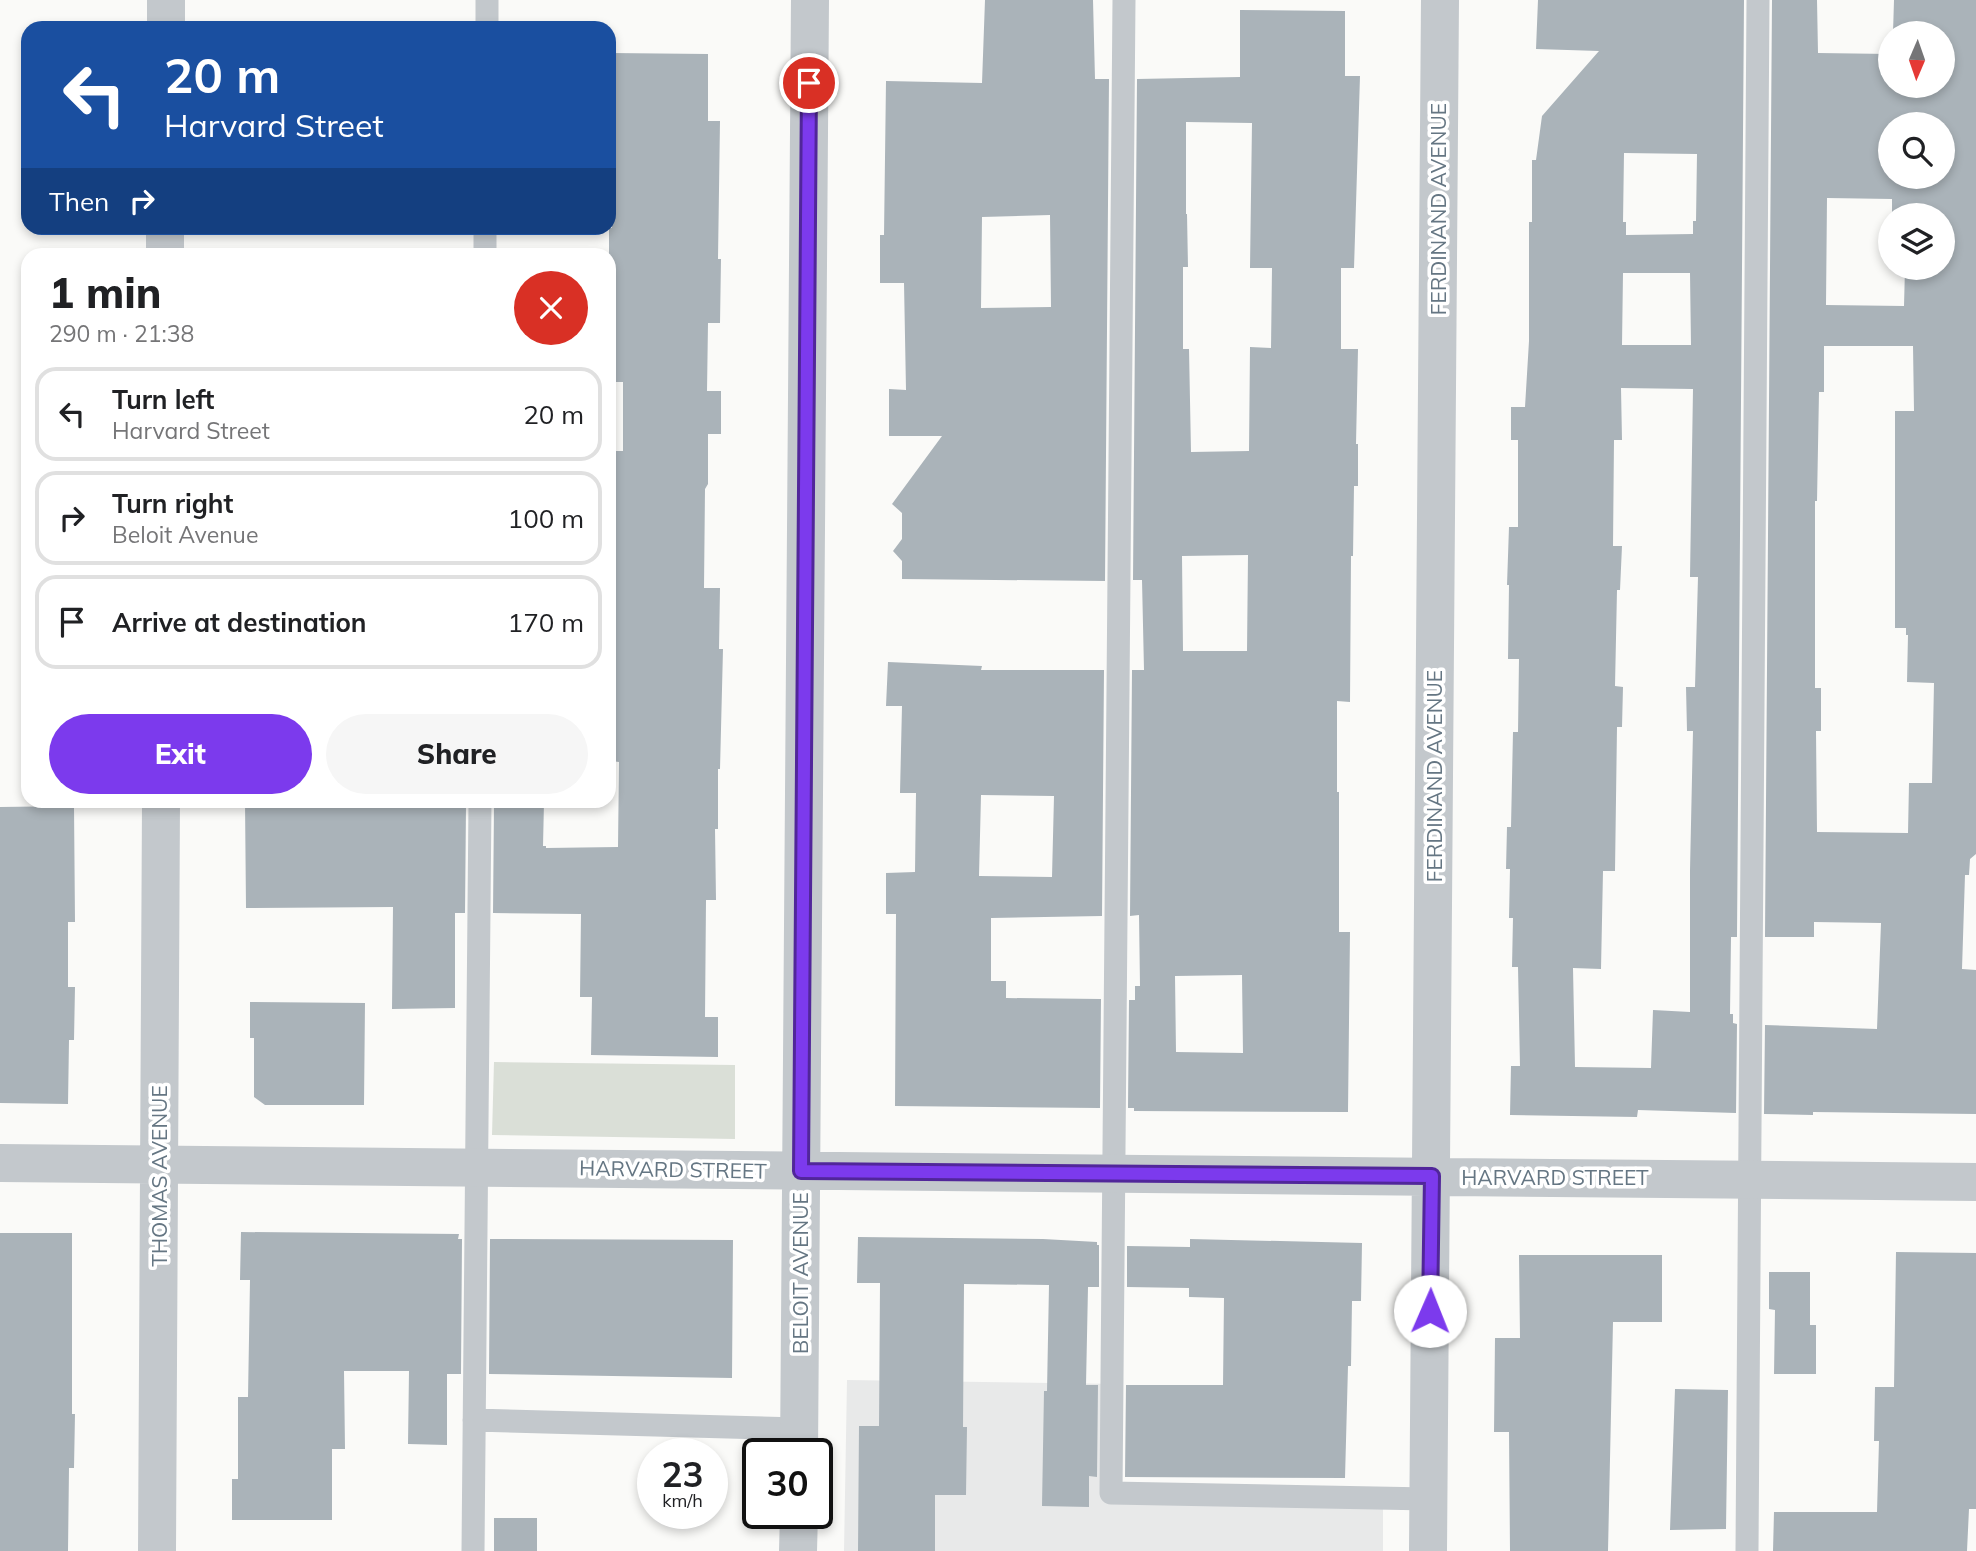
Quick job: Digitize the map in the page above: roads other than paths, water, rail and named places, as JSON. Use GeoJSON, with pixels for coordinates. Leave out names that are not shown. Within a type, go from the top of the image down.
{"type":"FeatureCollection","features":[{"type":"Feature","properties":{"kind":"street"},"geometry":{"type":"LineString","coordinates":[[166,0],[166,21]]}},
{"type":"Feature","properties":{"kind":"street","name":"BELOIT AVENUE"},"geometry":{"type":"LineString","coordinates":[[799,1438],[810,0]]}},
{"type":"Feature","properties":{"kind":"street","name":"FERDINAND AVENUE"},"geometry":{"type":"LineString","coordinates":[[1428,1551],[1440,0]]}},
{"type":"Feature","properties":{"kind":"street","name":"THOMAS AVENUE"},"geometry":{"type":"LineString","coordinates":[[157,1551],[161,808]]}},
{"type":"Feature","properties":{"kind":"street","name":"HARVARD STREET"},"geometry":{"type":"LineString","coordinates":[[0,1163],[1976,1182]]}},
{"type":"Feature","properties":{"kind":"street"},"geometry":{"type":"LineString","coordinates":[[798,1551],[799,1529]]}},
{"type":"Feature","properties":{"kind":"lane"},"geometry":{"type":"LineString","coordinates":[[487,0],[487,21]]}},
{"type":"Feature","properties":{"kind":"lane"},"geometry":{"type":"LineString","coordinates":[[1124,0],[1111,1493],[1429,1499]]}},
{"type":"Feature","properties":{"kind":"lane"},"geometry":{"type":"LineString","coordinates":[[1747,1551],[1758,0]]}},
{"type":"Feature","properties":{"kind":"lane"},"geometry":{"type":"LineString","coordinates":[[473,1551],[480,808]]}},
{"type":"Feature","properties":{"kind":"lane"},"geometry":{"type":"LineString","coordinates":[[474,1420],[753,1438]]}}]}
